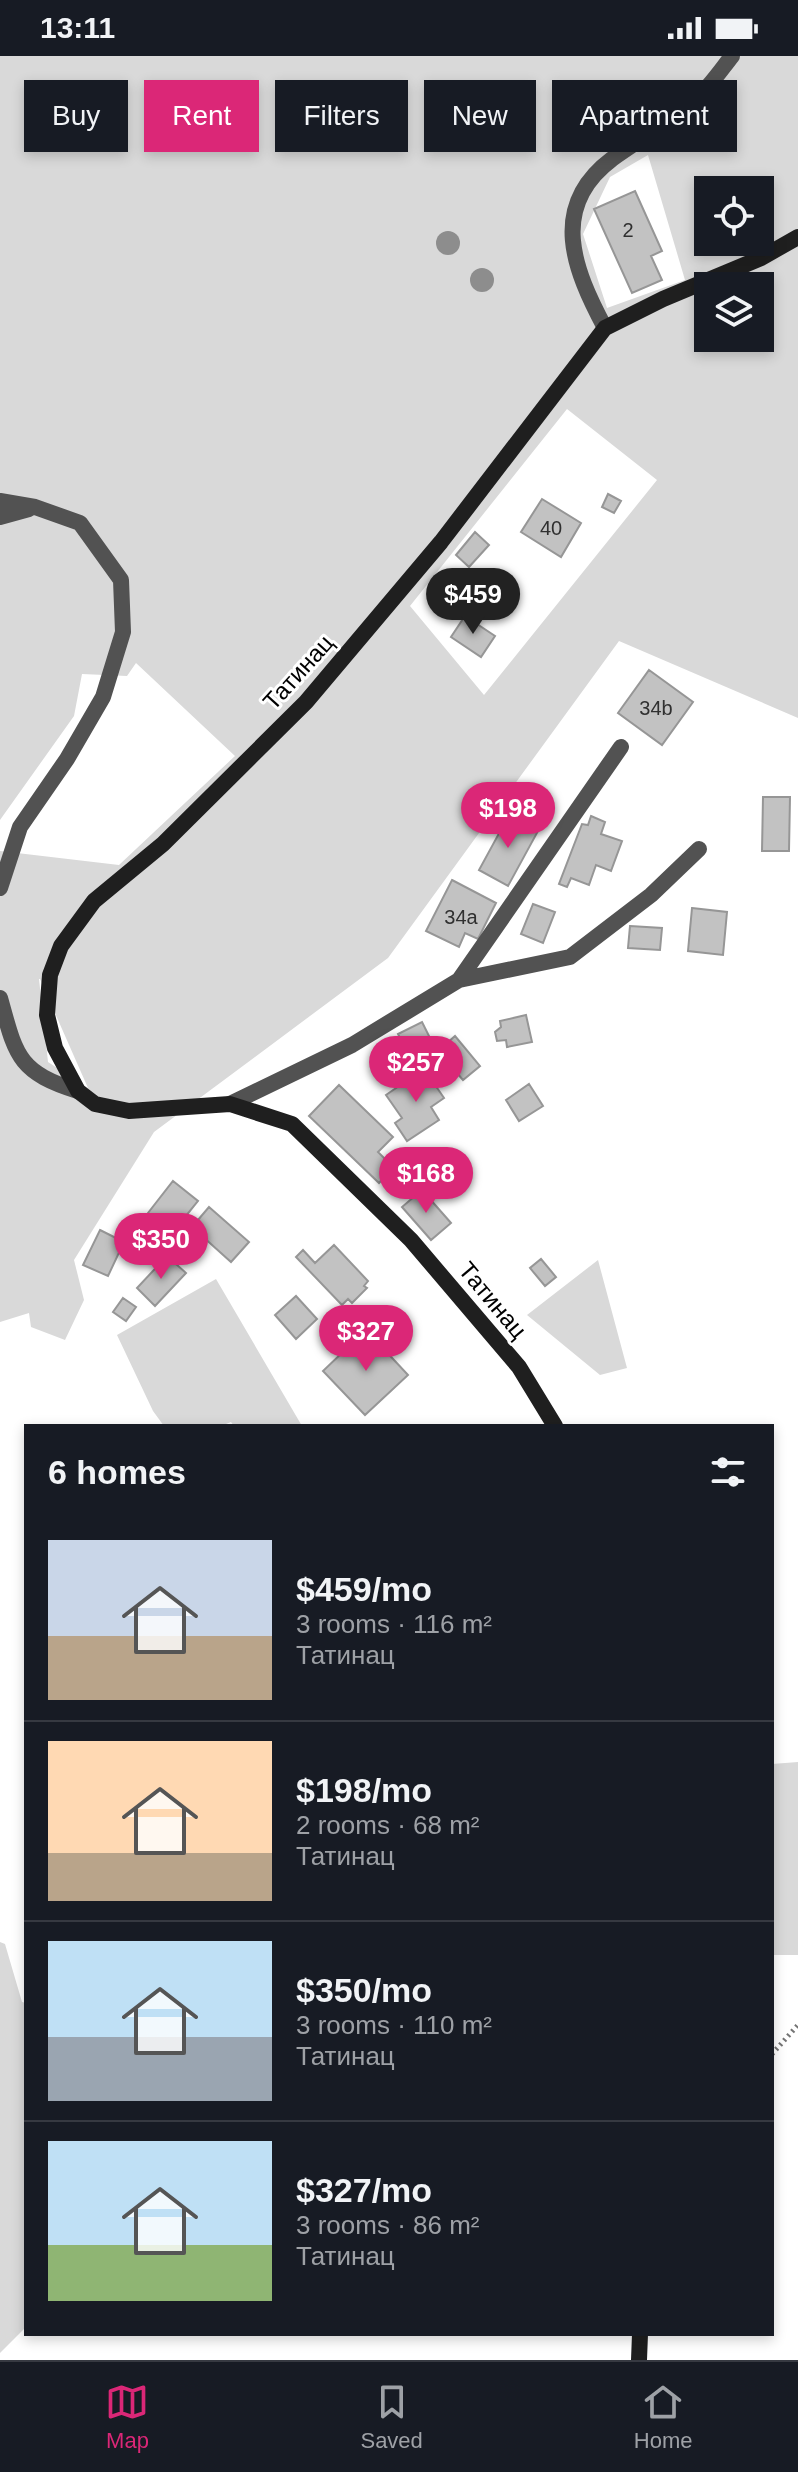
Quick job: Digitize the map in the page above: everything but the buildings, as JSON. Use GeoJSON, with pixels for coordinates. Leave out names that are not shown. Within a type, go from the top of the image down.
{"type":"FeatureCollection","features":[{"type":"Feature","properties":{"kind":"street"},"geometry":{"type":"LineString","coordinates":[[605,328],[582,284],[570,233],[581,191],[608,162],[698,98],[732,56]]}},
{"type":"Feature","properties":{"kind":"street","name":"Татинац"},"geometry":{"type":"LineString","coordinates":[[554,1424],[519,1367],[389,1218],[292,1124],[230,1104],[129,1111],[95,1104],[78,1091],[55,1048],[47,1015],[50,975],[61,946],[94,901],[163,844],[306,702],[441,542],[605,328],[663,299],[761,258],[798,237]]}},
{"type":"Feature","properties":{"kind":"street"},"geometry":{"type":"LineString","coordinates":[[0,501],[35,507],[80,523],[121,580],[123,632],[103,697],[67,759],[20,827],[0,888]]}},
{"type":"Feature","properties":{"kind":"street"},"geometry":{"type":"LineString","coordinates":[[0,517],[35,507]]}},
{"type":"Feature","properties":{"kind":"street","name":"Татинац"},"geometry":{"type":"LineString","coordinates":[[459,980],[621,747]]}},
{"type":"Feature","properties":{"kind":"street","name":"Татинац"},"geometry":{"type":"LineString","coordinates":[[230,1104],[352,1045],[459,980],[570,957],[651,895],[699,849]]}},
{"type":"Feature","properties":{"kind":"street"},"geometry":{"type":"LineString","coordinates":[[0,998],[16,1055],[45,1081],[78,1091]]}},
{"type":"Feature","properties":{"kind":"street"},"geometry":{"type":"LineString","coordinates":[[639,2360],[640,2336]]}},
{"type":"Feature","properties":{"kind":"path"},"geometry":{"type":"LineString","coordinates":[[774,2052],[798,2025]]}},
{"type":"Feature","properties":{"kind":"shaded area"},"geometry":{"type":"Polygon","coordinates":[[[0,56],[798,56],[798,718],[619,641],[388,958],[154,1132],[74,1260],[84,1300],[65,1340],[31,1327],[29,1313],[0,1322],[0,851],[119,865],[235,756],[136,663],[127,676],[82,674],[74,716],[0,820],[0,56]],[[648,155],[610,177],[583,234],[607,308],[685,280],[648,155]],[[567,409],[410,606],[484,695],[657,480],[567,409]],[[39,979],[48,1062],[88,1088],[39,979]]]}},
{"type":"Feature","properties":{"kind":"shaded area"},"geometry":{"type":"Polygon","coordinates":[[[598,1260],[627,1368],[600,1375],[527,1315],[598,1260]]]}},
{"type":"Feature","properties":{"kind":"shaded area"},"geometry":{"type":"Polygon","coordinates":[[[216,1279],[301,1424],[163,1424],[153,1411],[117,1335],[216,1279]]]}},
{"type":"Feature","properties":{"kind":"shaded area"},"geometry":{"type":"Polygon","coordinates":[[[798,1762],[798,1955],[774,1955],[774,1764],[798,1762]]]}},
{"type":"Feature","properties":{"kind":"shaded area"},"geometry":{"type":"Polygon","coordinates":[[[0,1942],[5,1944],[24,2002],[24,2329],[0,2353],[0,1942]]]}}]}
